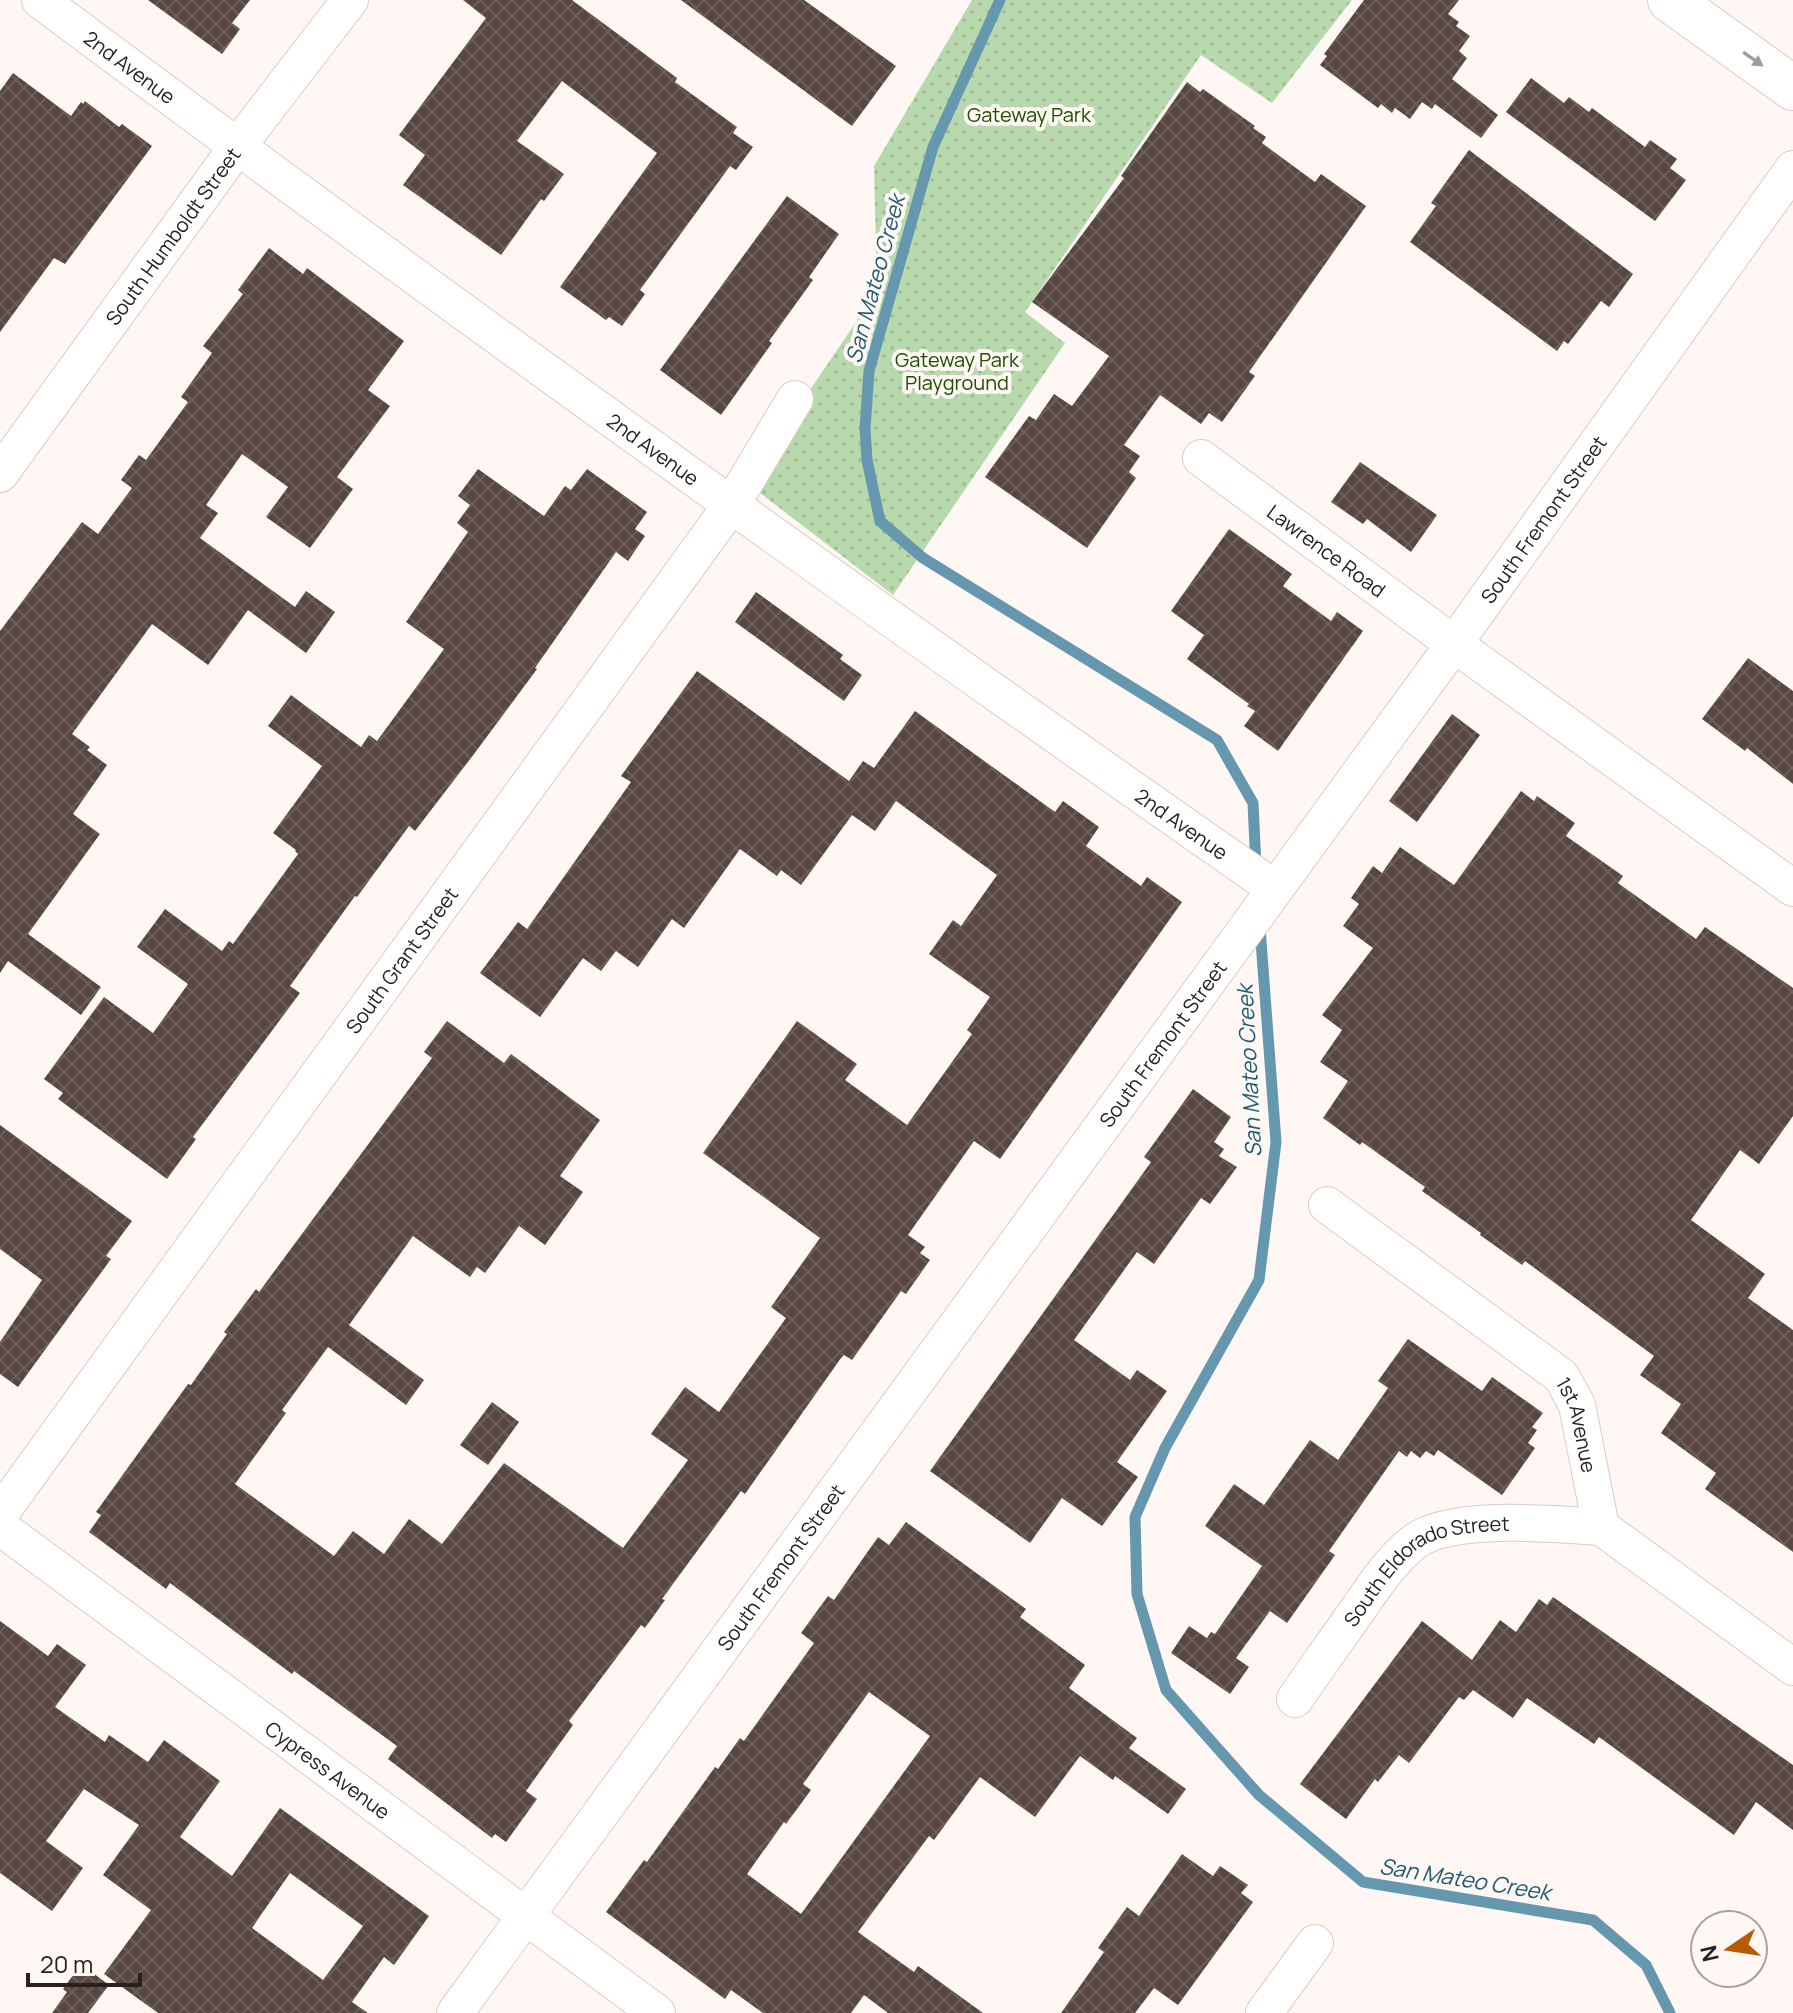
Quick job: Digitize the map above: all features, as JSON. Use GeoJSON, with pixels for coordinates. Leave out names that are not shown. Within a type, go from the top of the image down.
{"type":"FeatureCollection","features":[{"type":"Feature","properties":{"kind":"main road"},"geometry":{"type":"LineString","coordinates":[[1670,0],[1793,88]]}},
{"type":"Feature","properties":{"kind":"street","name":"2nd Avenue"},"geometry":{"type":"LineString","coordinates":[[40,0],[237,147],[732,504],[1274,888]]}},
{"type":"Feature","properties":{"kind":"street","name":"South Humboldt Street"},"geometry":{"type":"LineString","coordinates":[[0,474],[237,147],[350,0]]}},
{"type":"Feature","properties":{"kind":"street","name":"South Fremont Street"},"geometry":{"type":"LineString","coordinates":[[455,2013],[1454,644],[1793,169]]}},
{"type":"Feature","properties":{"kind":"street","name":"South Grant Street"},"geometry":{"type":"LineString","coordinates":[[0,1514],[732,504],[795,399]]}},
{"type":"Feature","properties":{"kind":"street","name":"Lawrence Road"},"geometry":{"type":"LineString","coordinates":[[1201,458],[1454,644]]}},
{"type":"Feature","properties":{"kind":"street"},"geometry":{"type":"LineString","coordinates":[[1454,644],[1793,888]]}},
{"type":"Feature","properties":{"kind":"street","name":"1st Avenue"},"geometry":{"type":"LineString","coordinates":[[1327,1205],[1561,1376],[1577,1405],[1601,1527]]}},
{"type":"Feature","properties":{"kind":"street","name":"South Eldorado Street"},"geometry":{"type":"LineString","coordinates":[[1295,1699],[1380,1578],[1415,1541],[1443,1530],[1475,1525],[1529,1523],[1601,1527]]}},
{"type":"Feature","properties":{"kind":"street","name":"Cypress Avenue"},"geometry":{"type":"LineString","coordinates":[[0,1527],[657,2013]]}},
{"type":"Feature","properties":{"kind":"street"},"geometry":{"type":"LineString","coordinates":[[1601,1527],[1793,1667]]}},
{"type":"Feature","properties":{"kind":"street"},"geometry":{"type":"LineString","coordinates":[[1264,2013],[1315,1943]]}},
{"type":"Feature","properties":{"kind":"green space","name":"Gateway Park"},"geometry":{"type":"Polygon","coordinates":[[[972,0],[1352,0],[1272,103],[1201,55],[1025,312],[1065,343],[893,595],[747,483],[877,291],[874,166],[972,0]]]}},
{"type":"Feature","properties":{"kind":"building"},"geometry":{"type":"Polygon","coordinates":[[[148,0],[250,0],[232,23],[240,29],[222,54],[148,0]]]}},
{"type":"Feature","properties":{"kind":"building"},"geometry":{"type":"Polygon","coordinates":[[[463,0],[572,0],[677,78],[675,82],[737,127],[733,133],[753,147],[736,170],[730,166],[640,290],[645,294],[622,326],[609,317],[606,320],[560,287],[657,153],[562,81],[517,141],[564,174],[544,201],[541,199],[501,255],[403,185],[425,155],[399,135],[486,18],[463,0]]]}},
{"type":"Feature","properties":{"kind":"building"},"geometry":{"type":"Polygon","coordinates":[[[681,0],[804,0],[896,66],[852,126],[681,0]]]}},
{"type":"Feature","properties":{"kind":"building"},"geometry":{"type":"Polygon","coordinates":[[[1364,0],[1459,0],[1448,14],[1459,22],[1456,26],[1470,36],[1459,51],[1467,58],[1452,79],[1498,115],[1481,138],[1435,104],[1432,109],[1422,102],[1410,119],[1395,108],[1392,113],[1381,104],[1378,108],[1320,65],[1327,56],[1324,54],[1364,0]]]}},
{"type":"Feature","properties":{"kind":"building"},"geometry":{"type":"Polygon","coordinates":[[[13,73],[71,116],[85,101],[119,127],[122,124],[152,146],[65,264],[54,258],[0,332],[0,91],[13,73]]]}},
{"type":"Feature","properties":{"kind":"building"},"geometry":{"type":"Polygon","coordinates":[[[1531,78],[1564,103],[1569,97],[1589,112],[1592,108],[1645,147],[1650,140],[1677,159],[1670,168],[1686,180],[1655,221],[1506,112],[1531,78]]]}},
{"type":"Feature","properties":{"kind":"building"},"geometry":{"type":"Polygon","coordinates":[[[1187,82],[1200,92],[1203,89],[1255,126],[1253,128],[1266,137],[1262,143],[1315,182],[1321,174],[1366,206],[1249,372],[1255,376],[1222,422],[1209,413],[1201,424],[1160,395],[1124,445],[1140,456],[1129,472],[1136,478],[1087,548],[985,477],[1029,416],[1036,420],[1054,394],[1072,406],[1109,356],[1032,302],[1124,178],[1121,176],[1187,82]]]}},
{"type":"Feature","properties":{"kind":"building"},"geometry":{"type":"Polygon","coordinates":[[[1469,150],[1633,274],[1609,307],[1601,301],[1568,344],[1564,341],[1557,351],[1410,242],[1436,206],[1431,203],[1469,150]]]}},
{"type":"Feature","properties":{"kind":"building"},"geometry":{"type":"Polygon","coordinates":[[[787,196],[839,234],[809,277],[813,280],[769,341],[772,343],[721,415],[660,370],[787,196]]]}},
{"type":"Feature","properties":{"kind":"building"},"geometry":{"type":"Polygon","coordinates":[[[269,248],[303,274],[307,268],[404,341],[368,390],[390,406],[337,477],[353,489],[310,548],[266,517],[288,487],[242,454],[206,505],[218,513],[200,538],[295,607],[306,591],[335,612],[306,653],[248,610],[208,665],[152,624],[72,734],[107,765],[73,814],[100,834],[28,934],[101,987],[81,1015],[8,961],[0,973],[0,631],[82,522],[98,534],[132,488],[121,480],[139,455],[146,460],[188,402],[181,397],[212,353],[203,346],[243,294],[238,290],[269,248]]]}},
{"type":"Feature","properties":{"kind":"building"},"geometry":{"type":"Polygon","coordinates":[[[1360,462],[1437,515],[1411,552],[1367,519],[1363,524],[1331,502],[1360,462]]]}},
{"type":"Feature","properties":{"kind":"building"},"geometry":{"type":"Polygon","coordinates":[[[478,469],[544,516],[565,486],[571,490],[587,469],[647,512],[635,529],[645,536],[628,561],[616,552],[537,669],[474,754],[415,831],[409,826],[355,896],[290,986],[300,993],[193,1137],[196,1139],[167,1179],[58,1099],[63,1093],[44,1079],[104,997],[153,1033],[188,984],[137,947],[165,909],[222,951],[229,941],[233,944],[298,854],[273,833],[322,766],[268,726],[291,695],[361,747],[369,735],[377,741],[444,649],[406,622],[468,532],[457,523],[470,505],[458,496],[478,469]]]}},
{"type":"Feature","properties":{"kind":"building"},"geometry":{"type":"Polygon","coordinates":[[[1229,529],[1292,574],[1283,586],[1331,621],[1337,612],[1363,631],[1278,751],[1244,726],[1255,711],[1247,706],[1249,704],[1187,659],[1204,635],[1171,611],[1229,529]]]}},
{"type":"Feature","properties":{"kind":"building"},"geometry":{"type":"Polygon","coordinates":[[[756,592],[843,655],[840,659],[862,675],[844,701],[735,622],[756,592]]]}},
{"type":"Feature","properties":{"kind":"building"},"geometry":{"type":"Polygon","coordinates":[[[1748,658],[1793,691],[1793,784],[1747,748],[1745,751],[1702,719],[1748,658]]]}},
{"type":"Feature","properties":{"kind":"building"},"geometry":{"type":"Polygon","coordinates":[[[697,671],[849,781],[863,761],[874,768],[915,711],[1055,812],[1063,801],[1099,827],[1086,846],[1141,886],[1147,877],[1182,902],[1000,1159],[974,1141],[908,1235],[925,1247],[920,1253],[930,1260],[906,1294],[901,1291],[852,1360],[844,1355],[841,1358],[745,1494],[741,1491],[662,1599],[665,1600],[645,1628],[641,1625],[569,1721],[573,1725],[526,1791],[537,1799],[506,1842],[495,1834],[492,1838],[388,1759],[397,1746],[294,1671],[292,1674],[170,1583],[166,1589],[89,1532],[101,1515],[96,1512],[188,1384],[191,1385],[227,1334],[224,1332],[256,1289],[259,1292],[432,1058],[424,1052],[447,1021],[504,1063],[511,1054],[600,1120],[560,1176],[583,1192],[545,1245],[519,1226],[485,1273],[477,1267],[470,1277],[413,1236],[349,1325],[424,1380],[406,1405],[328,1347],[282,1410],[286,1413],[235,1484],[334,1556],[353,1531],[384,1554],[409,1519],[442,1544],[504,1463],[623,1548],[688,1460],[651,1434],[685,1387],[719,1412],[786,1318],[771,1307],[820,1238],[703,1153],[797,1021],[857,1064],[845,1080],[907,1125],[972,1034],[967,1030],[990,997],[929,954],[953,920],[961,926],[997,875],[896,801],[875,831],[852,815],[801,885],[781,870],[777,876],[740,849],[684,928],[672,919],[638,967],[616,951],[601,971],[583,958],[540,1017],[480,973],[518,922],[527,929],[631,782],[621,776],[697,671]]]}},
{"type":"Feature","properties":{"kind":"building"},"geometry":{"type":"Polygon","coordinates":[[[1452,714],[1480,735],[1417,822],[1389,801],[1452,714]]]}},
{"type":"Feature","properties":{"kind":"building"},"geometry":{"type":"Polygon","coordinates":[[[1521,791],[1534,801],[1537,796],[1575,823],[1566,836],[1623,876],[1618,883],[1696,939],[1705,927],[1793,988],[1793,1116],[1759,1164],[1740,1150],[1691,1220],[1765,1274],[1748,1298],[1793,1330],[1793,1552],[1705,1489],[1716,1473],[1661,1433],[1681,1404],[1640,1375],[1654,1356],[1525,1261],[1522,1265],[1480,1235],[1422,1191],[1425,1187],[1323,1118],[1348,1081],[1320,1062],[1342,1030],[1322,1015],[1373,948],[1343,926],[1359,904],[1351,898],[1373,866],[1382,873],[1400,847],[1454,885],[1521,791]]]}},
{"type":"Feature","properties":{"kind":"building"},"geometry":{"type":"Polygon","coordinates":[[[1193,1089],[1231,1117],[1214,1142],[1224,1149],[1219,1156],[1237,1167],[1210,1204],[1201,1198],[1154,1264],[1137,1252],[1074,1340],[1130,1380],[1137,1370],[1167,1391],[1117,1462],[1138,1477],[1102,1526],[1062,1498],[1030,1543],[930,1471],[1151,1162],[1144,1157],[1193,1089]]]}},
{"type":"Feature","properties":{"kind":"building"},"geometry":{"type":"Polygon","coordinates":[[[0,1125],[132,1221],[106,1256],[111,1259],[18,1387],[0,1374],[0,1342],[42,1280],[0,1249],[0,1125]]]}},
{"type":"Feature","properties":{"kind":"building"},"geometry":{"type":"Polygon","coordinates":[[[1408,1339],[1482,1391],[1492,1377],[1543,1413],[1532,1427],[1537,1430],[1528,1443],[1535,1448],[1502,1495],[1438,1450],[1434,1456],[1426,1451],[1420,1458],[1411,1451],[1407,1457],[1399,1451],[1329,1551],[1335,1555],[1287,1623],[1270,1611],[1236,1658],[1249,1667],[1230,1694],[1171,1653],[1189,1626],[1207,1638],[1211,1632],[1215,1634],[1262,1566],[1205,1526],[1234,1484],[1264,1505],[1310,1440],[1338,1460],[1388,1388],[1378,1381],[1408,1339]]]}},
{"type":"Feature","properties":{"kind":"building"},"geometry":{"type":"Polygon","coordinates":[[[492,1402],[519,1422],[488,1465],[460,1445],[492,1402]]]}},
{"type":"Feature","properties":{"kind":"building"},"geometry":{"type":"Polygon","coordinates":[[[906,1522],[1026,1609],[1020,1617],[1085,1665],[1069,1688],[1137,1738],[1129,1748],[1186,1789],[1168,1814],[1115,1776],[1113,1780],[1080,1756],[1035,1817],[980,1777],[934,1840],[929,1836],[858,1932],[914,1972],[918,1966],[983,2013],[888,2013],[864,1995],[851,2013],[763,2013],[731,1990],[725,1999],[606,1912],[644,1860],[647,1862],[715,1767],[718,1769],[740,1738],[744,1741],[814,1643],[801,1633],[828,1596],[834,1600],[878,1537],[889,1545],[906,1522]],[[869,1692],[803,1784],[811,1790],[747,1874],[801,1914],[930,1736],[869,1692]]]}},
{"type":"Feature","properties":{"kind":"building"},"geometry":{"type":"Polygon","coordinates":[[[1553,1597],[1793,1765],[1793,1830],[1756,1802],[1734,1835],[1599,1737],[1594,1744],[1527,1698],[1513,1718],[1473,1690],[1464,1700],[1459,1697],[1409,1763],[1399,1755],[1378,1782],[1375,1779],[1346,1819],[1300,1784],[1422,1621],[1472,1660],[1500,1620],[1516,1632],[1539,1599],[1547,1605],[1553,1597]]]}},
{"type":"Feature","properties":{"kind":"building"},"geometry":{"type":"Polygon","coordinates":[[[0,1621],[48,1656],[57,1644],[86,1665],[55,1707],[105,1742],[109,1735],[148,1762],[164,1740],[220,1781],[180,1837],[232,1876],[280,1808],[429,1916],[394,1965],[384,1957],[352,2002],[368,2013],[158,2013],[104,1974],[151,1910],[103,1875],[139,1825],[84,1789],[46,1841],[83,1868],[52,1911],[0,1873],[0,1621]],[[290,1873],[252,1928],[323,1980],[363,1926],[290,1873]]]}},
{"type":"Feature","properties":{"kind":"building"},"geometry":{"type":"Polygon","coordinates":[[[1182,1854],[1213,1876],[1220,1866],[1248,1885],[1241,1893],[1253,1902],[1178,2005],[1154,1988],[1135,2013],[1061,2013],[1104,1952],[1098,1948],[1127,1907],[1139,1916],[1182,1854]]]}},
{"type":"Feature","properties":{"kind":"building"},"geometry":{"type":"Polygon","coordinates":[[[81,1964],[109,1985],[88,2013],[52,2013],[67,1992],[63,1989],[81,1964]]]}},
{"type":"Feature","properties":{"kind":"waterway","name":"San Mateo Creek"},"geometry":{"type":"LineString","coordinates":[[1000,0],[933,147],[869,371],[865,429],[867,460],[880,521],[923,558],[1217,740],[1253,803],[1256,867]]}},
{"type":"Feature","properties":{"kind":"waterway","name":"San Mateo Creek"},"geometry":{"type":"LineString","coordinates":[[1260,928],[1276,1142],[1259,1280],[1165,1448],[1135,1517],[1137,1594],[1166,1690],[1259,1795],[1363,1882],[1593,1920],[1646,1965],[1670,2013]]}},
{"type":"Feature","properties":{"kind":"park label","name":"Gateway Park Playground"},"geometry":{"type":"Point","coordinates":[957,370]}}]}
